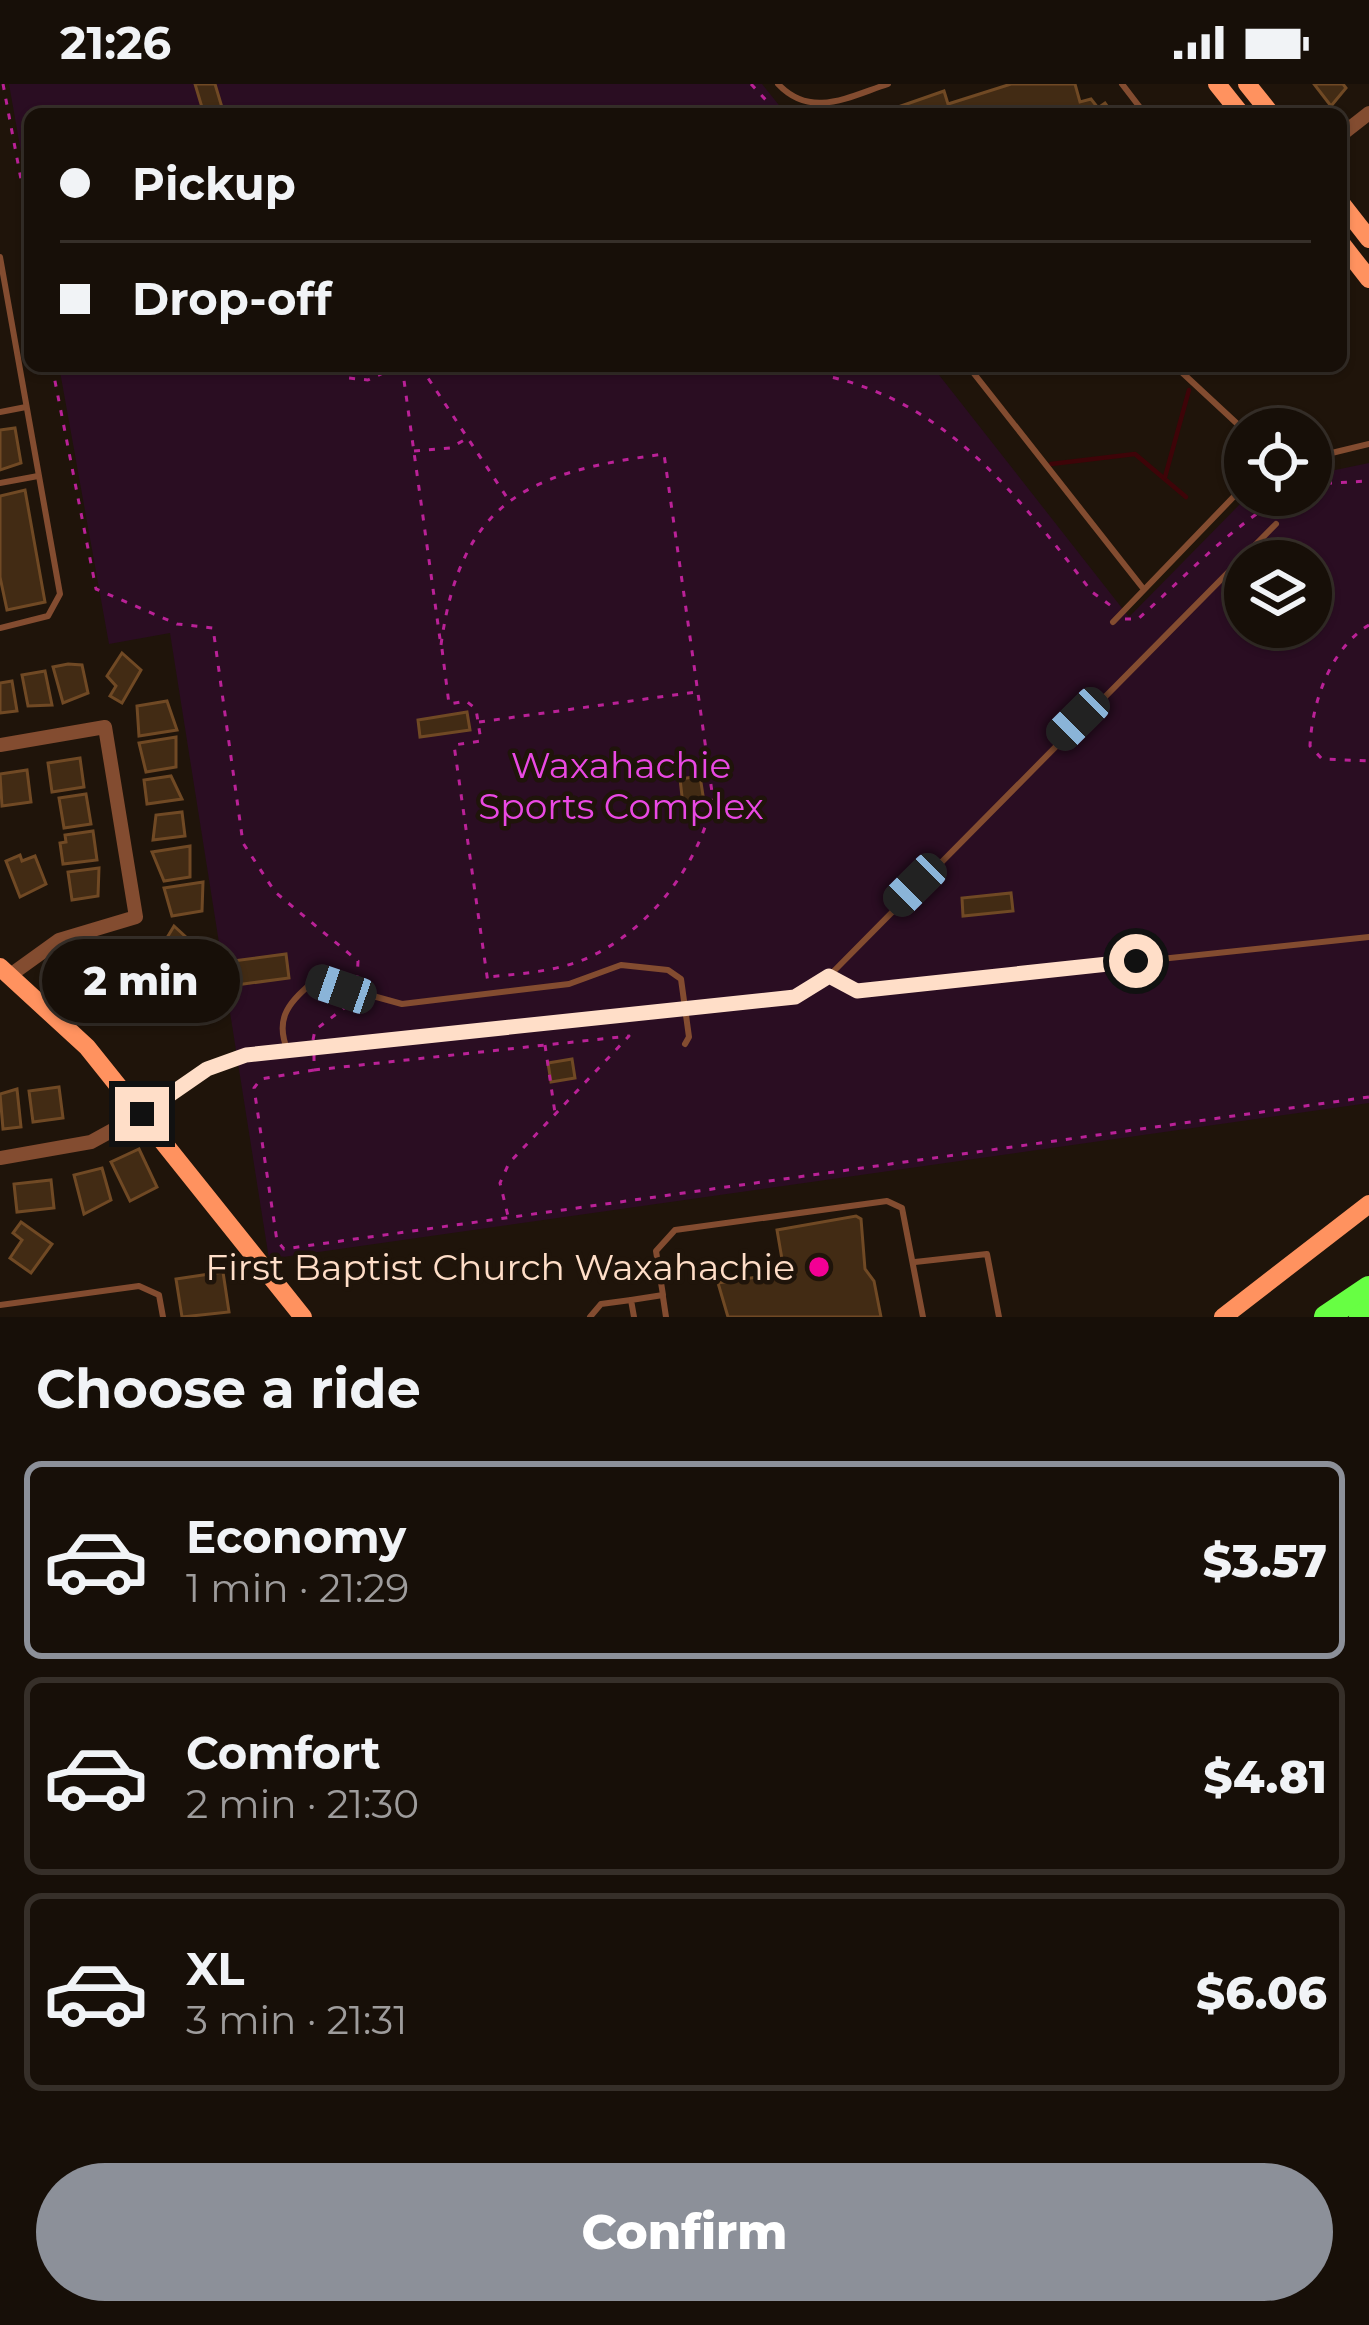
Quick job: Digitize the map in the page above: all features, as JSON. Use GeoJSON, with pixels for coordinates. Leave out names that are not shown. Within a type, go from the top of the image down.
{"type":"FeatureCollection","features":[{"type":"Feature","properties":{"kind":"highway"},"geometry":{"type":"LineString","coordinates":[[1325,1317],[1369,1288]]}},
{"type":"Feature","properties":{"kind":"highway"},"geometry":{"type":"LineString","coordinates":[[1361,1317],[1369,1311]]}},
{"type":"Feature","properties":{"kind":"street"},"geometry":{"type":"LineString","coordinates":[[1217,84],[1235,108]]}},
{"type":"Feature","properties":{"kind":"street"},"geometry":{"type":"LineString","coordinates":[[1247,84],[1266,108]]}},
{"type":"Feature","properties":{"kind":"street"},"geometry":{"type":"LineString","coordinates":[[1347,211],[1369,239]]}},
{"type":"Feature","properties":{"kind":"street"},"geometry":{"type":"LineString","coordinates":[[1347,250],[1369,278]]}},
{"type":"Feature","properties":{"kind":"street"},"geometry":{"type":"LineString","coordinates":[[0,746],[105,727],[136,917],[58,940],[4,971],[87,1047],[303,1317]]}},
{"type":"Feature","properties":{"kind":"street"},"geometry":{"type":"LineString","coordinates":[[0,1158],[92,1142],[142,1114]]}},
{"type":"Feature","properties":{"kind":"street"},"geometry":{"type":"LineString","coordinates":[[1223,1317],[1369,1204]]}},
{"type":"Feature","properties":{"kind":"lane"},"geometry":{"type":"LineString","coordinates":[[778,84],[792,98],[811,105],[888,84]]}},
{"type":"Feature","properties":{"kind":"lane"},"geometry":{"type":"LineString","coordinates":[[1122,84],[1140,108]]}},
{"type":"Feature","properties":{"kind":"lane"},"geometry":{"type":"LineString","coordinates":[[0,257],[58,605],[48,616],[0,628]]}},
{"type":"Feature","properties":{"kind":"lane"},"geometry":{"type":"LineString","coordinates":[[0,344],[15,342]]}},
{"type":"Feature","properties":{"kind":"lane"},"geometry":{"type":"LineString","coordinates":[[973,372],[1142,587]]}},
{"type":"Feature","properties":{"kind":"lane"},"geometry":{"type":"LineString","coordinates":[[1181,372],[1224,411]]}},
{"type":"Feature","properties":{"kind":"lane"},"geometry":{"type":"LineString","coordinates":[[0,412],[26,407]]}},
{"type":"Feature","properties":{"kind":"lane"},"geometry":{"type":"LineString","coordinates":[[1332,453],[1369,444]]}},
{"type":"Feature","properties":{"kind":"lane"},"geometry":{"type":"LineString","coordinates":[[0,484],[38,476]]}},
{"type":"Feature","properties":{"kind":"lane"},"geometry":{"type":"LineString","coordinates":[[1113,622],[1224,506]]}},
{"type":"Feature","properties":{"kind":"lane"},"geometry":{"type":"LineString","coordinates":[[142,1114],[207,1069],[246,1055],[795,997],[829,976],[1276,524]]}},
{"type":"Feature","properties":{"kind":"lane"},"geometry":{"type":"LineString","coordinates":[[829,976],[857,991],[1369,937]]}},
{"type":"Feature","properties":{"kind":"lane"},"geometry":{"type":"LineString","coordinates":[[287,1051],[282,1020],[288,1004],[315,980],[402,1004],[569,984],[621,964],[668,970],[681,979],[689,1036],[685,1044]]}},
{"type":"Feature","properties":{"kind":"lane"},"geometry":{"type":"LineString","coordinates":[[666,1317],[656,1251],[675,1231],[887,1201],[902,1208],[923,1317]]}},
{"type":"Feature","properties":{"kind":"lane"},"geometry":{"type":"LineString","coordinates":[[915,1262],[987,1254],[999,1317]]}},
{"type":"Feature","properties":{"kind":"lane"},"geometry":{"type":"LineString","coordinates":[[0,1305],[139,1286],[159,1295],[163,1317]]}},
{"type":"Feature","properties":{"kind":"lane"},"geometry":{"type":"LineString","coordinates":[[590,1317],[601,1304],[663,1295]]}},
{"type":"Feature","properties":{"kind":"lane"},"geometry":{"type":"LineString","coordinates":[[632,1300],[634,1317]]}},
{"type":"Feature","properties":{"kind":"path"},"geometry":{"type":"LineString","coordinates":[[3,84],[24,195]]}},
{"type":"Feature","properties":{"kind":"path"},"geometry":{"type":"LineString","coordinates":[[751,84],[773,108]]}},
{"type":"Feature","properties":{"kind":"path"},"geometry":{"type":"LineString","coordinates":[[344,372],[348,378],[368,380],[386,372]]}},
{"type":"Feature","properties":{"kind":"path"},"geometry":{"type":"LineString","coordinates":[[401,372],[449,704],[466,701],[476,709],[481,741],[454,745],[489,991]]}},
{"type":"Feature","properties":{"kind":"path"},"geometry":{"type":"LineString","coordinates":[[424,372],[509,501]]}},
{"type":"Feature","properties":{"kind":"path"},"geometry":{"type":"LineString","coordinates":[[828,372],[872,386],[968,445],[1092,592],[1128,621],[1138,619],[1222,538],[1261,516]]}},
{"type":"Feature","properties":{"kind":"path"},"geometry":{"type":"LineString","coordinates":[[414,451],[450,448],[467,438]]}},
{"type":"Feature","properties":{"kind":"path"},"geometry":{"type":"LineString","coordinates":[[441,645],[464,566],[486,527],[509,501],[566,470],[664,454],[712,799],[708,823],[679,877],[627,934],[583,960],[487,977]]}},
{"type":"Feature","properties":{"kind":"path"},"geometry":{"type":"LineString","coordinates":[[1332,483],[1369,481]]}},
{"type":"Feature","properties":{"kind":"path"},"geometry":{"type":"LineString","coordinates":[[1369,625],[1340,647],[1318,705],[1310,746],[1322,759],[1369,761]]}},
{"type":"Feature","properties":{"kind":"path"},"geometry":{"type":"LineString","coordinates":[[478,722],[698,692]]}},
{"type":"Feature","properties":{"kind":"path"},"geometry":{"type":"LineString","coordinates":[[314,1070],[629,1036],[502,1174],[509,1218]]}},
{"type":"Feature","properties":{"kind":"path"},"geometry":{"type":"LineString","coordinates":[[545,1045],[555,1114]]}},
{"type":"Feature","properties":{"kind":"green space"},"geometry":{"type":"Polygon","coordinates":[[[9,84],[762,84],[781,108],[24,108],[24,169],[9,84]]]}},
{"type":"Feature","properties":{"kind":"green space","name":"Waxahachie Sports Complex"},"geometry":{"type":"Polygon","coordinates":[[[60,372],[937,372],[1129,617],[1228,516],[1332,516],[1332,471],[1369,463],[1369,1103],[269,1259],[170,633],[109,644],[60,372]]]}},
{"type":"Feature","properties":{"kind":"building"},"geometry":{"type":"Polygon","coordinates":[[[195,84],[215,84],[222,108],[202,108],[195,84]]]}},
{"type":"Feature","properties":{"kind":"building"},"geometry":{"type":"Polygon","coordinates":[[[1011,84],[1075,84],[1080,102],[1091,99],[1098,108],[895,108],[944,91],[948,104],[1011,84]]]}},
{"type":"Feature","properties":{"kind":"building"},"geometry":{"type":"Polygon","coordinates":[[[1314,84],[1343,84],[1346,88],[1331,106],[1314,84]]]}},
{"type":"Feature","properties":{"kind":"building"},"geometry":{"type":"Polygon","coordinates":[[[15,428],[21,463],[0,470],[0,430],[15,428]]]}},
{"type":"Feature","properties":{"kind":"building"},"geometry":{"type":"Polygon","coordinates":[[[25,490],[45,602],[7,610],[0,577],[0,496],[25,490]]]}},
{"type":"Feature","properties":{"kind":"building"},"geometry":{"type":"Polygon","coordinates":[[[122,653],[141,670],[122,703],[110,696],[116,686],[107,676],[122,653]]]}},
{"type":"Feature","properties":{"kind":"building"},"geometry":{"type":"Polygon","coordinates":[[[82,665],[88,693],[63,703],[53,667],[82,665]]]}},
{"type":"Feature","properties":{"kind":"building"},"geometry":{"type":"Polygon","coordinates":[[[45,671],[52,705],[28,706],[22,675],[45,671]]]}},
{"type":"Feature","properties":{"kind":"building"},"geometry":{"type":"Polygon","coordinates":[[[12,681],[17,711],[0,713],[0,683],[12,681]]]}},
{"type":"Feature","properties":{"kind":"building"},"geometry":{"type":"Polygon","coordinates":[[[167,701],[177,730],[139,736],[137,706],[167,701]]]}},
{"type":"Feature","properties":{"kind":"building"},"geometry":{"type":"Polygon","coordinates":[[[467,712],[470,730],[420,737],[418,720],[467,712]]]}},
{"type":"Feature","properties":{"kind":"building"},"geometry":{"type":"Polygon","coordinates":[[[176,737],[176,767],[146,772],[139,743],[176,737]]]}},
{"type":"Feature","properties":{"kind":"building"},"geometry":{"type":"Polygon","coordinates":[[[80,758],[84,787],[52,792],[48,763],[80,758]]]}},
{"type":"Feature","properties":{"kind":"building"},"geometry":{"type":"Polygon","coordinates":[[[27,770],[31,802],[2,806],[0,774],[27,770]]]}},
{"type":"Feature","properties":{"kind":"building"},"geometry":{"type":"Polygon","coordinates":[[[171,776],[182,799],[147,804],[144,780],[171,776]]]}},
{"type":"Feature","properties":{"kind":"building"},"geometry":{"type":"Polygon","coordinates":[[[700,776],[704,802],[683,805],[680,779],[700,776]]]}},
{"type":"Feature","properties":{"kind":"building"},"geometry":{"type":"Polygon","coordinates":[[[86,794],[91,824],[64,828],[59,798],[86,794]]]}},
{"type":"Feature","properties":{"kind":"building"},"geometry":{"type":"Polygon","coordinates":[[[182,812],[185,836],[153,840],[156,815],[182,812]]]}},
{"type":"Feature","properties":{"kind":"building"},"geometry":{"type":"Polygon","coordinates":[[[93,831],[97,860],[63,864],[60,843],[66,842],[65,835],[93,831]]]}},
{"type":"Feature","properties":{"kind":"building"},"geometry":{"type":"Polygon","coordinates":[[[190,846],[190,877],[164,881],[152,852],[190,846]]]}},
{"type":"Feature","properties":{"kind":"building"},"geometry":{"type":"Polygon","coordinates":[[[20,855],[22,861],[35,856],[46,884],[20,897],[6,861],[20,855]]]}},
{"type":"Feature","properties":{"kind":"building"},"geometry":{"type":"Polygon","coordinates":[[[99,868],[98,896],[72,900],[68,872],[99,868]]]}},
{"type":"Feature","properties":{"kind":"building"},"geometry":{"type":"Polygon","coordinates":[[[203,882],[202,911],[172,916],[164,888],[203,882]]]}},
{"type":"Feature","properties":{"kind":"building"},"geometry":{"type":"Polygon","coordinates":[[[1011,893],[1013,911],[963,916],[962,898],[1011,893]]]}},
{"type":"Feature","properties":{"kind":"building"},"geometry":{"type":"Polygon","coordinates":[[[174,926],[199,949],[185,976],[156,956],[174,926]]]}},
{"type":"Feature","properties":{"kind":"building"},"geometry":{"type":"Polygon","coordinates":[[[286,954],[289,978],[236,985],[233,961],[286,954]]]}},
{"type":"Feature","properties":{"kind":"building"},"geometry":{"type":"Polygon","coordinates":[[[147,955],[150,993],[120,998],[118,959],[147,955]]]}},
{"type":"Feature","properties":{"kind":"building"},"geometry":{"type":"Polygon","coordinates":[[[96,956],[107,987],[78,997],[67,966],[96,956]]]}},
{"type":"Feature","properties":{"kind":"building"},"geometry":{"type":"Polygon","coordinates":[[[572,1059],[575,1078],[551,1082],[548,1063],[572,1059]]]}},
{"type":"Feature","properties":{"kind":"building"},"geometry":{"type":"Polygon","coordinates":[[[59,1087],[63,1118],[33,1122],[29,1091],[59,1087]]]}},
{"type":"Feature","properties":{"kind":"building"},"geometry":{"type":"Polygon","coordinates":[[[17,1089],[21,1127],[3,1129],[0,1094],[17,1089]]]}},
{"type":"Feature","properties":{"kind":"building"},"geometry":{"type":"Polygon","coordinates":[[[139,1149],[157,1187],[130,1201],[111,1162],[139,1149]]]}},
{"type":"Feature","properties":{"kind":"building"},"geometry":{"type":"Polygon","coordinates":[[[102,1168],[111,1200],[84,1214],[74,1175],[102,1168]]]}},
{"type":"Feature","properties":{"kind":"building"},"geometry":{"type":"Polygon","coordinates":[[[51,1180],[54,1208],[17,1212],[14,1184],[51,1180]]]}},
{"type":"Feature","properties":{"kind":"building","name":"First Baptist Church Waxahachie"},"geometry":{"type":"Polygon","coordinates":[[[856,1216],[861,1219],[865,1269],[874,1281],[881,1317],[728,1317],[718,1283],[764,1276],[763,1268],[783,1265],[777,1230],[856,1216]]]}},
{"type":"Feature","properties":{"kind":"building"},"geometry":{"type":"Polygon","coordinates":[[[21,1222],[52,1244],[31,1273],[10,1258],[22,1240],[13,1233],[21,1222]]]}},
{"type":"Feature","properties":{"kind":"building"},"geometry":{"type":"Polygon","coordinates":[[[223,1272],[229,1312],[182,1317],[176,1279],[223,1272]]]}},
{"type":"Feature","properties":{"kind":"waterway"},"geometry":{"type":"LineString","coordinates":[[1165,477],[1189,390]]}},
{"type":"Feature","properties":{"kind":"waterway"},"geometry":{"type":"LineString","coordinates":[[1051,464],[1135,454],[1186,497]]}},
{"type":"Feature","properties":{"kind":"place","name":"First Baptist Church Waxahachie"},"geometry":{"type":"Point","coordinates":[819,1267]}},
{"type":"Feature","properties":{"kind":"route"},"geometry":{"type":"LineString","coordinates":[[142,1114],[207,1069],[246,1055],[795,997],[809,993],[829,976],[840,986],[857,991],[1136,961]]}}]}
